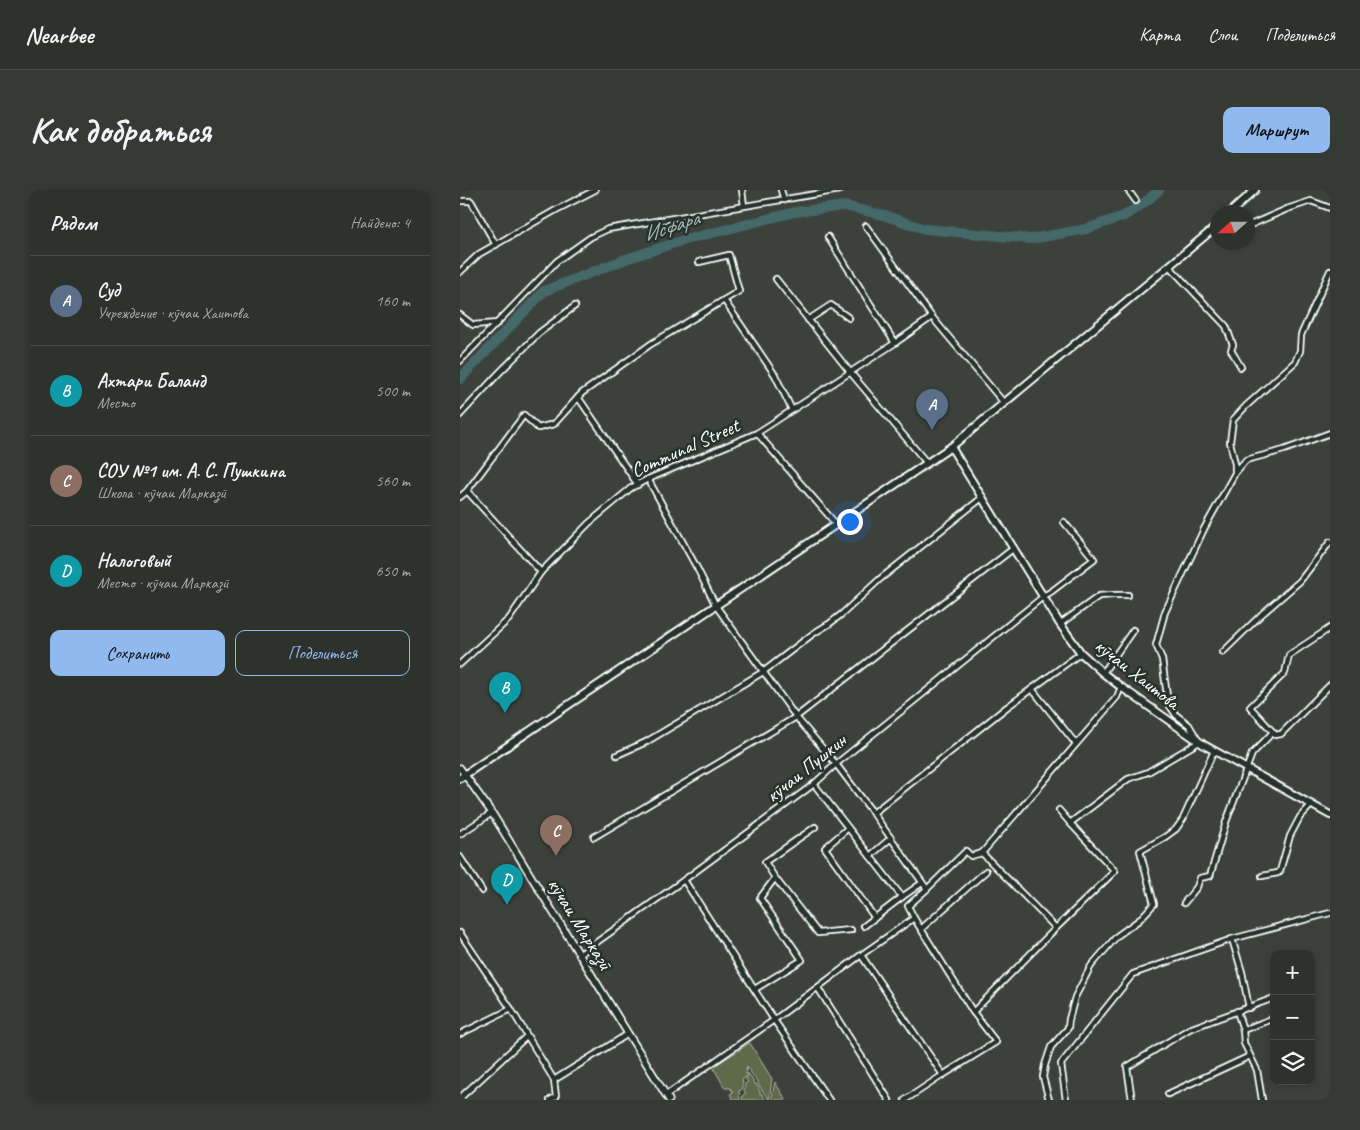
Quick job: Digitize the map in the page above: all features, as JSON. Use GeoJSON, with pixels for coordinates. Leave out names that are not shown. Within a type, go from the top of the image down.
{"type":"FeatureCollection","features":[{"type":"Feature","properties":{"kind":"main road"},"geometry":{"type":"LineString","coordinates":[[1239,205],[1256,190]]}},
{"type":"Feature","properties":{"kind":"main road"},"geometry":{"type":"LineString","coordinates":[[462,776],[951,447],[1210,232]]}},
{"type":"Feature","properties":{"kind":"main road","name":"кӯчаи Хаитова"},"geometry":{"type":"LineString","coordinates":[[951,447],[1060,624],[1081,653],[1121,687],[1199,742],[1330,815]]}},
{"type":"Feature","properties":{"kind":"main road","name":"кӯчаи Марказӣ"},"geometry":{"type":"LineString","coordinates":[[460,768],[462,776],[492,813],[668,1098]]}},
{"type":"Feature","properties":{"kind":"street"},"geometry":{"type":"LineString","coordinates":[[460,272],[480,254],[595,190]]}},
{"type":"Feature","properties":{"kind":"street"},"geometry":{"type":"LineString","coordinates":[[742,190],[744,206]]}},
{"type":"Feature","properties":{"kind":"street"},"geometry":{"type":"LineString","coordinates":[[781,190],[784,200]]}},
{"type":"Feature","properties":{"kind":"street"},"geometry":{"type":"LineString","coordinates":[[460,361],[557,260],[591,237],[608,229],[840,190]]}},
{"type":"Feature","properties":{"kind":"street"},"geometry":{"type":"LineString","coordinates":[[1128,190],[1136,201]]}},
{"type":"Feature","properties":{"kind":"street"},"geometry":{"type":"LineString","coordinates":[[460,201],[471,201],[496,245]]}},
{"type":"Feature","properties":{"kind":"street"},"geometry":{"type":"LineString","coordinates":[[1255,223],[1311,201],[1330,208]]}},
{"type":"Feature","properties":{"kind":"street"},"geometry":{"type":"LineString","coordinates":[[866,226],[932,317],[1004,403]]}},
{"type":"Feature","properties":{"kind":"street"},"geometry":{"type":"LineString","coordinates":[[828,237],[895,343]]}},
{"type":"Feature","properties":{"kind":"street"},"geometry":{"type":"LineString","coordinates":[[460,497],[467,491],[524,415],[538,428],[554,424],[582,392],[651,344],[739,291],[729,255],[699,262]]}},
{"type":"Feature","properties":{"kind":"street"},"geometry":{"type":"LineString","coordinates":[[1169,266],[1226,326],[1233,345],[1231,350],[1242,367]]}},
{"type":"Feature","properties":{"kind":"street"},"geometry":{"type":"LineString","coordinates":[[1234,473],[1235,464],[1230,442],[1233,420],[1295,362],[1300,351],[1301,335],[1330,271]]}},
{"type":"Feature","properties":{"kind":"street"},"geometry":{"type":"LineString","coordinates":[[776,279],[850,372],[927,463]]}},
{"type":"Feature","properties":{"kind":"street"},"geometry":{"type":"LineString","coordinates":[[724,300],[775,375],[792,410]]}},
{"type":"Feature","properties":{"kind":"street"},"geometry":{"type":"LineString","coordinates":[[808,320],[831,305],[849,318]]}},
{"type":"Feature","properties":{"kind":"street"},"geometry":{"type":"LineString","coordinates":[[460,415],[498,373],[539,333],[575,306]]}},
{"type":"Feature","properties":{"kind":"street"},"geometry":{"type":"LineString","coordinates":[[460,315],[473,325],[498,323]]}},
{"type":"Feature","properties":{"kind":"street","name":"Communal Street"},"geometry":{"type":"LineString","coordinates":[[460,664],[510,619],[541,572],[589,523],[631,488],[757,433],[932,317]]}},
{"type":"Feature","properties":{"kind":"street"},"geometry":{"type":"LineString","coordinates":[[578,398],[638,485]]}},
{"type":"Feature","properties":{"kind":"street"},"geometry":{"type":"LineString","coordinates":[[757,433],[836,524]]}},
{"type":"Feature","properties":{"kind":"street"},"geometry":{"type":"LineString","coordinates":[[1070,823],[1128,780],[1148,772],[1199,742],[1189,725],[1176,715],[1168,703],[1162,659],[1156,645],[1165,612],[1204,529],[1234,473],[1246,460],[1284,450],[1330,433]]}},
{"type":"Feature","properties":{"kind":"street"},"geometry":{"type":"LineString","coordinates":[[648,479],[716,606],[796,718],[836,764],[927,889]]}},
{"type":"Feature","properties":{"kind":"street"},"geometry":{"type":"LineString","coordinates":[[467,491],[541,572]]}},
{"type":"Feature","properties":{"kind":"street"},"geometry":{"type":"LineString","coordinates":[[617,755],[646,742],[763,672],[842,614],[880,579],[983,497]]}},
{"type":"Feature","properties":{"kind":"street","name":"кӯчаи Пушкин"},"geometry":{"type":"LineString","coordinates":[[580,954],[814,784],[836,764],[1044,596],[1094,558],[1064,522]]}},
{"type":"Feature","properties":{"kind":"street"},"geometry":{"type":"LineString","coordinates":[[1223,652],[1300,581],[1330,542]]}},
{"type":"Feature","properties":{"kind":"street"},"geometry":{"type":"LineString","coordinates":[[594,837],[796,718],[1014,548]]}},
{"type":"Feature","properties":{"kind":"street"},"geometry":{"type":"LineString","coordinates":[[1060,624],[1099,596],[1128,595]]}},
{"type":"Feature","properties":{"kind":"street"},"geometry":{"type":"LineString","coordinates":[[1330,628],[1288,655],[1285,673],[1250,706],[1276,735],[1281,734],[1330,684]]}},
{"type":"Feature","properties":{"kind":"street"},"geometry":{"type":"LineString","coordinates":[[1103,673],[1133,630]]}},
{"type":"Feature","properties":{"kind":"street"},"geometry":{"type":"LineString","coordinates":[[873,813],[1081,653]]}},
{"type":"Feature","properties":{"kind":"street"},"geometry":{"type":"LineString","coordinates":[[905,1100],[996,1042],[972,1012],[908,906],[966,851],[971,856],[982,853],[1118,697],[1121,687]]}},
{"type":"Feature","properties":{"kind":"street"},"geometry":{"type":"LineString","coordinates":[[1032,689],[1076,744]]}},
{"type":"Feature","properties":{"kind":"street"},"geometry":{"type":"LineString","coordinates":[[1184,902],[1197,887],[1200,878],[1210,876],[1226,822],[1252,754],[1273,732]]}},
{"type":"Feature","properties":{"kind":"street"},"geometry":{"type":"LineString","coordinates":[[1049,1100],[1043,1077],[1045,1065],[1051,1047],[1068,1028],[1075,997],[1091,966],[1117,936],[1139,920],[1154,904],[1140,851],[1176,829],[1214,751]]}},
{"type":"Feature","properties":{"kind":"street"},"geometry":{"type":"LineString","coordinates":[[814,784],[902,897]]}},
{"type":"Feature","properties":{"kind":"street"},"geometry":{"type":"LineString","coordinates":[[1262,876],[1280,871],[1290,836],[1300,817],[1312,804]]}},
{"type":"Feature","properties":{"kind":"street"},"geometry":{"type":"LineString","coordinates":[[972,1012],[1115,871],[1059,810]]}},
{"type":"Feature","properties":{"kind":"street"},"geometry":{"type":"LineString","coordinates":[[460,834],[492,813]]}},
{"type":"Feature","properties":{"kind":"street"},"geometry":{"type":"LineString","coordinates":[[816,827],[765,862],[818,933],[851,930]]}},
{"type":"Feature","properties":{"kind":"street"},"geometry":{"type":"LineString","coordinates":[[848,828],[825,848],[875,918]]}},
{"type":"Feature","properties":{"kind":"street"},"geometry":{"type":"LineString","coordinates":[[870,856],[891,838]]}},
{"type":"Feature","properties":{"kind":"street"},"geometry":{"type":"LineString","coordinates":[[982,853],[1056,928]]}},
{"type":"Feature","properties":{"kind":"street"},"geometry":{"type":"LineString","coordinates":[[460,857],[482,891]]}},
{"type":"Feature","properties":{"kind":"street"},"geometry":{"type":"LineString","coordinates":[[921,929],[986,871]]}},
{"type":"Feature","properties":{"kind":"street"},"geometry":{"type":"LineString","coordinates":[[755,989],[802,960],[760,898],[776,878]]}},
{"type":"Feature","properties":{"kind":"street"},"geometry":{"type":"LineString","coordinates":[[684,880],[774,1020],[829,1100]]}},
{"type":"Feature","properties":{"kind":"street"},"geometry":{"type":"LineString","coordinates":[[864,926],[922,882]]}},
{"type":"Feature","properties":{"kind":"street"},"geometry":{"type":"LineString","coordinates":[[1066,1100],[1061,1064],[1133,974],[1232,940],[1330,913]]}},
{"type":"Feature","properties":{"kind":"street"},"geometry":{"type":"LineString","coordinates":[[668,1098],[914,918]]}},
{"type":"Feature","properties":{"kind":"street"},"geometry":{"type":"LineString","coordinates":[[460,933],[554,1080],[556,1097],[550,1100]]}},
{"type":"Feature","properties":{"kind":"street"},"geometry":{"type":"LineString","coordinates":[[1232,940],[1242,972],[1249,1008]]}},
{"type":"Feature","properties":{"kind":"street"},"geometry":{"type":"LineString","coordinates":[[861,955],[943,1075]]}},
{"type":"Feature","properties":{"kind":"street"},"geometry":{"type":"LineString","coordinates":[[818,988],[889,1100]]}},
{"type":"Feature","properties":{"kind":"street"},"geometry":{"type":"LineString","coordinates":[[1132,1100],[1127,1067],[1189,1029],[1270,1000]]}},
{"type":"Feature","properties":{"kind":"street"},"geometry":{"type":"LineString","coordinates":[[460,1034],[510,1009]]}},
{"type":"Feature","properties":{"kind":"street"},"geometry":{"type":"LineString","coordinates":[[1237,1011],[1243,1030],[1244,1043],[1257,1070],[1262,1100]]}},
{"type":"Feature","properties":{"kind":"street"},"geometry":{"type":"LineString","coordinates":[[1243,1030],[1270,1020]]}},
{"type":"Feature","properties":{"kind":"street"},"geometry":{"type":"LineString","coordinates":[[554,1080],[628,1034]]}},
{"type":"Feature","properties":{"kind":"street"},"geometry":{"type":"LineString","coordinates":[[461,1098],[527,1036]]}},
{"type":"Feature","properties":{"kind":"street"},"geometry":{"type":"LineString","coordinates":[[1168,1094],[1250,1056]]}},
{"type":"Feature","properties":{"kind":"green space"},"geometry":{"type":"Polygon","coordinates":[[[750,1043],[772,1079],[769,1100],[747,1067],[745,1078],[742,1080],[741,1090],[739,1091],[740,1100],[733,1100],[730,1094],[733,1092],[730,1088],[725,1088],[713,1067],[750,1043]]]}},
{"type":"Feature","properties":{"kind":"green space"},"geometry":{"type":"Polygon","coordinates":[[[748,1073],[765,1100],[742,1100],[743,1095],[746,1093],[744,1091],[745,1084],[748,1082],[746,1080],[748,1073]]]}},
{"type":"Feature","properties":{"kind":"green space"},"geometry":{"type":"Polygon","coordinates":[[[775,1082],[786,1100],[771,1100],[775,1082]]]}},
{"type":"Feature","properties":{"kind":"waterway","name":"Исфара"},"geometry":{"type":"LineString","coordinates":[[460,379],[544,291],[626,259],[684,240],[795,212],[845,206],[886,216],[925,229],[1031,239],[1086,229],[1124,216],[1159,190]]}},
{"type":"Feature","properties":{"kind":"place","name":"Суд"},"geometry":{"type":"Point","coordinates":[932,430]}},
{"type":"Feature","properties":{"kind":"place","name":"Ахтари Баланд"},"geometry":{"type":"Point","coordinates":[505,713]}},
{"type":"Feature","properties":{"kind":"place","name":"СОУ №1 им. А. С. Пушкина"},"geometry":{"type":"Point","coordinates":[556,856]}},
{"type":"Feature","properties":{"kind":"place","name":"Налоговый"},"geometry":{"type":"Point","coordinates":[507,905]}}]}
